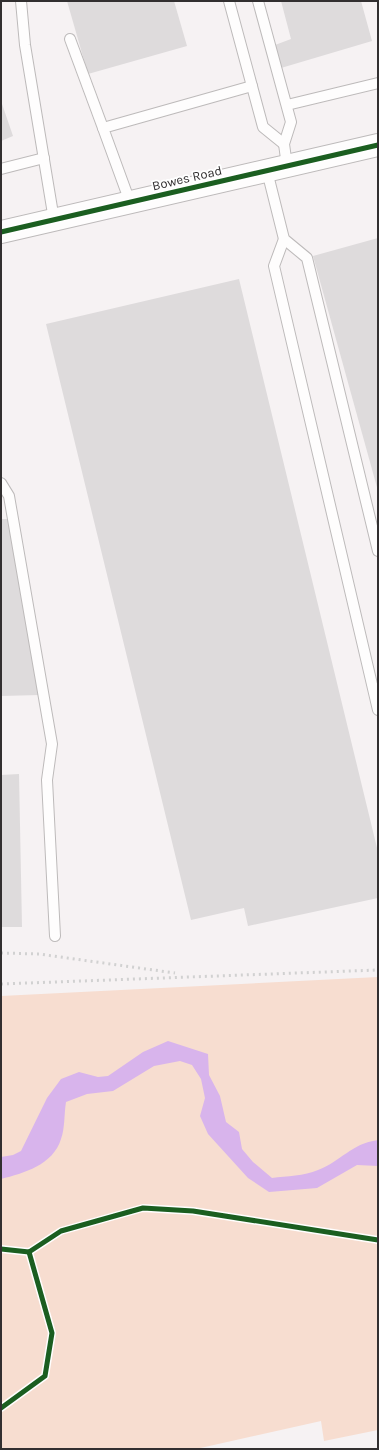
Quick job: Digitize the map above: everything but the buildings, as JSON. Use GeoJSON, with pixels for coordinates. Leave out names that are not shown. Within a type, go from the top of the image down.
{"type":"FeatureCollection","features":[{"type":"Feature","properties":{"kind":"street","name":"Bowes Road"},"geometry":{"type":"LineString","coordinates":[[1,232],[378,145]]}},
{"type":"Feature","properties":{"kind":"lane"},"geometry":{"type":"LineString","coordinates":[[21,1],[25,45],[54,220]]}},
{"type":"Feature","properties":{"kind":"lane"},"geometry":{"type":"LineString","coordinates":[[229,1],[262,127],[284,144]]}},
{"type":"Feature","properties":{"kind":"lane"},"geometry":{"type":"LineString","coordinates":[[258,1],[291,122],[277,169],[284,240],[274,266],[378,710]]}},
{"type":"Feature","properties":{"kind":"lane"},"geometry":{"type":"LineString","coordinates":[[70,39],[130,202]]}},
{"type":"Feature","properties":{"kind":"lane"},"geometry":{"type":"LineString","coordinates":[[287,105],[378,83]]}},
{"type":"Feature","properties":{"kind":"lane"},"geometry":{"type":"LineString","coordinates":[[103,128],[252,86]]}},
{"type":"Feature","properties":{"kind":"lane"},"geometry":{"type":"LineString","coordinates":[[1,169],[44,158]]}},
{"type":"Feature","properties":{"kind":"lane"},"geometry":{"type":"LineString","coordinates":[[284,240],[307,258],[378,551]]}},
{"type":"Feature","properties":{"kind":"lane"},"geometry":{"type":"LineString","coordinates":[[1,483],[9,496],[52,744],[47,780],[55,936]]}},
{"type":"Feature","properties":{"kind":"path"},"geometry":{"type":"LineString","coordinates":[[1,1408],[45,1376],[52,1333],[29,1252]]}},
{"type":"Feature","properties":{"kind":"shaded area"},"geometry":{"type":"Polygon","coordinates":[[[378,977],[378,1430],[324,1441],[321,1421],[196,1449],[1,1449],[1,996],[378,977]]]}},
{"type":"Feature","properties":{"kind":"shaded area"},"geometry":{"type":"Polygon","coordinates":[[[168,1041],[208,1054],[209,1075],[220,1096],[226,1122],[239,1132],[242,1149],[253,1162],[272,1178],[301,1175],[313,1172],[334,1162],[360,1145],[378,1140],[378,1166],[357,1165],[317,1188],[269,1192],[248,1178],[208,1134],[200,1116],[205,1098],[201,1079],[192,1065],[180,1061],[154,1066],[113,1091],[87,1094],[66,1102],[64,1126],[57,1148],[45,1162],[28,1171],[1,1179],[1,1157],[13,1155],[21,1151],[47,1098],[61,1079],[79,1072],[98,1077],[108,1076],[143,1052],[168,1041]]]}},
{"type":"Feature","properties":{"kind":"railway"},"geometry":{"type":"LineString","coordinates":[[1,953],[39,954],[175,973]]}},
{"type":"Feature","properties":{"kind":"railway"},"geometry":{"type":"LineString","coordinates":[[1,984],[378,970]]}},
{"type":"Feature","properties":{"kind":"cycle path"},"geometry":{"type":"LineString","coordinates":[[1,232],[378,145]]}},
{"type":"Feature","properties":{"kind":"cycle path"},"geometry":{"type":"LineString","coordinates":[[1,1249],[29,1252],[61,1231],[143,1208],[193,1211],[378,1240]]}},
{"type":"Feature","properties":{"kind":"cycle path"},"geometry":{"type":"LineString","coordinates":[[1,1408],[45,1376],[52,1333],[29,1252]]}}]}
